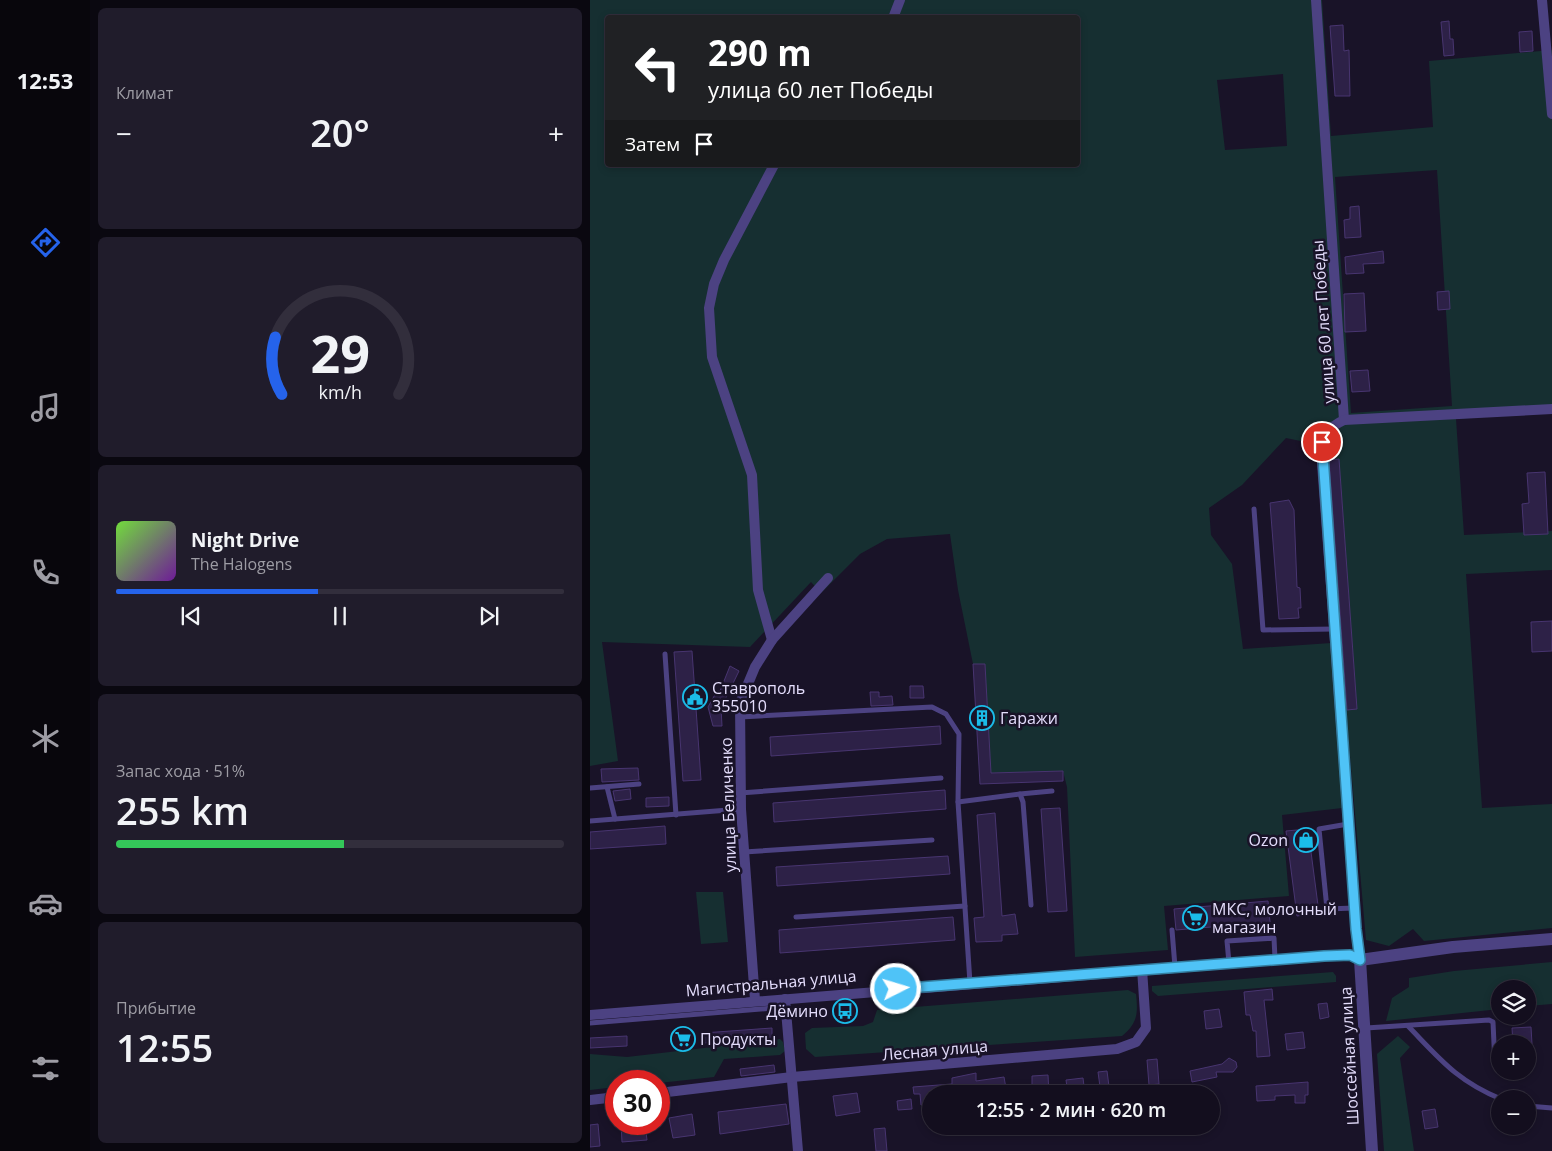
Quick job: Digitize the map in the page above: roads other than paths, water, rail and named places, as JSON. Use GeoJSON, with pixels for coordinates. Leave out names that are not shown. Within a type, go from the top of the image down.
{"type":"FeatureCollection","features":[{"type":"Feature","properties":{"kind":"street"},"geometry":{"type":"LineString","coordinates":[[894,15],[900,0]]}},
{"type":"Feature","properties":{"kind":"street","name":"улица 60 лет Победы"},"geometry":{"type":"LineString","coordinates":[[1316,0],[1344,420],[1335,424],[1326,434],[1321,450],[1354,908],[1360,960]]}},
{"type":"Feature","properties":{"kind":"street"},"geometry":{"type":"LineString","coordinates":[[1542,0],[1552,114]]}},
{"type":"Feature","properties":{"kind":"street"},"geometry":{"type":"LineString","coordinates":[[772,640],[758,590],[752,475],[712,357],[709,308],[714,284],[724,260],[773,167]]}},
{"type":"Feature","properties":{"kind":"street"},"geometry":{"type":"LineString","coordinates":[[1344,420],[1552,409]]}},
{"type":"Feature","properties":{"kind":"street","name":"улица Беличенко"},"geometry":{"type":"LineString","coordinates":[[755,1000],[740,793],[740,703],[755,667],[772,640],[828,578]]}},
{"type":"Feature","properties":{"kind":"street","name":"Магистральная улица"},"geometry":{"type":"LineString","coordinates":[[590,1014],[755,1000],[785,1003],[970,983],[1276,959],[1350,955],[1360,960],[1453,947],[1552,939]]}},
{"type":"Feature","properties":{"kind":"street","name":"Шоссейная улица"},"geometry":{"type":"LineString","coordinates":[[1360,960],[1372,1151]]}},
{"type":"Feature","properties":{"kind":"street","name":"Лесная улица"},"geometry":{"type":"LineString","coordinates":[[670,1092],[792,1077],[1118,1049],[1136,1042],[1146,1028],[1142,969]]}},
{"type":"Feature","properties":{"kind":"street"},"geometry":{"type":"LineString","coordinates":[[785,1003],[798,1151]]}},
{"type":"Feature","properties":{"kind":"street"},"geometry":{"type":"LineString","coordinates":[[590,1100],[605,1099]]}},
{"type":"Feature","properties":{"kind":"lane"},"geometry":{"type":"LineString","coordinates":[[1254,509],[1263,630],[1335,629]]}},
{"type":"Feature","properties":{"kind":"lane"},"geometry":{"type":"LineString","coordinates":[[665,654],[676,815]]}},
{"type":"Feature","properties":{"kind":"lane"},"geometry":{"type":"LineString","coordinates":[[740,717],[932,707],[946,714],[959,734],[958,802],[970,983]]}},
{"type":"Feature","properties":{"kind":"lane"},"geometry":{"type":"LineString","coordinates":[[740,793],[941,778]]}},
{"type":"Feature","properties":{"kind":"lane"},"geometry":{"type":"LineString","coordinates":[[590,788],[639,784]]}},
{"type":"Feature","properties":{"kind":"lane"},"geometry":{"type":"LineString","coordinates":[[607,787],[615,819]]}},
{"type":"Feature","properties":{"kind":"lane"},"geometry":{"type":"LineString","coordinates":[[958,802],[1052,790]]}},
{"type":"Feature","properties":{"kind":"lane"},"geometry":{"type":"LineString","coordinates":[[1020,794],[1023,802],[1031,905]]}},
{"type":"Feature","properties":{"kind":"lane"},"geometry":{"type":"LineString","coordinates":[[590,821],[741,809]]}},
{"type":"Feature","properties":{"kind":"lane"},"geometry":{"type":"LineString","coordinates":[[1348,824],[1319,829],[1327,909],[1354,908]]}},
{"type":"Feature","properties":{"kind":"lane"},"geometry":{"type":"LineString","coordinates":[[744,852],[932,840]]}},
{"type":"Feature","properties":{"kind":"lane"},"geometry":{"type":"LineString","coordinates":[[796,917],[965,906]]}},
{"type":"Feature","properties":{"kind":"lane"},"geometry":{"type":"LineString","coordinates":[[1172,930],[1175,967]]}},
{"type":"Feature","properties":{"kind":"lane"},"geometry":{"type":"LineString","coordinates":[[1229,963],[1227,942],[1274,938],[1276,959]]}},
{"type":"Feature","properties":{"kind":"lane"},"geometry":{"type":"LineString","coordinates":[[590,1023],[785,1003]]}},
{"type":"Feature","properties":{"kind":"lane"},"geometry":{"type":"LineString","coordinates":[[1363,1028],[1489,1020],[1494,1022],[1494,1035]]}},
{"type":"Feature","properties":{"kind":"lane"},"geometry":{"type":"LineString","coordinates":[[1408,1026],[1456,1075],[1476,1089],[1491,1095]]}},
{"type":"Feature","properties":{"kind":"lane"},"geometry":{"type":"LineString","coordinates":[[1536,1107],[1552,1108]]}},
{"type":"Feature","properties":{"kind":"place","name":"Ставрополь 355010"},"geometry":{"type":"Point","coordinates":[695,697]}},
{"type":"Feature","properties":{"kind":"place","name":"Гаражи"},"geometry":{"type":"Point","coordinates":[982,718]}},
{"type":"Feature","properties":{"kind":"place","name":"Ozon"},"geometry":{"type":"Point","coordinates":[1306,840]}},
{"type":"Feature","properties":{"kind":"place","name":"МКС, молочный магазин"},"geometry":{"type":"Point","coordinates":[1195,918]}},
{"type":"Feature","properties":{"kind":"place","name":"Дёмино"},"geometry":{"type":"Point","coordinates":[845,1011]}},
{"type":"Feature","properties":{"kind":"place","name":"Продукты"},"geometry":{"type":"Point","coordinates":[683,1039]}}]}
